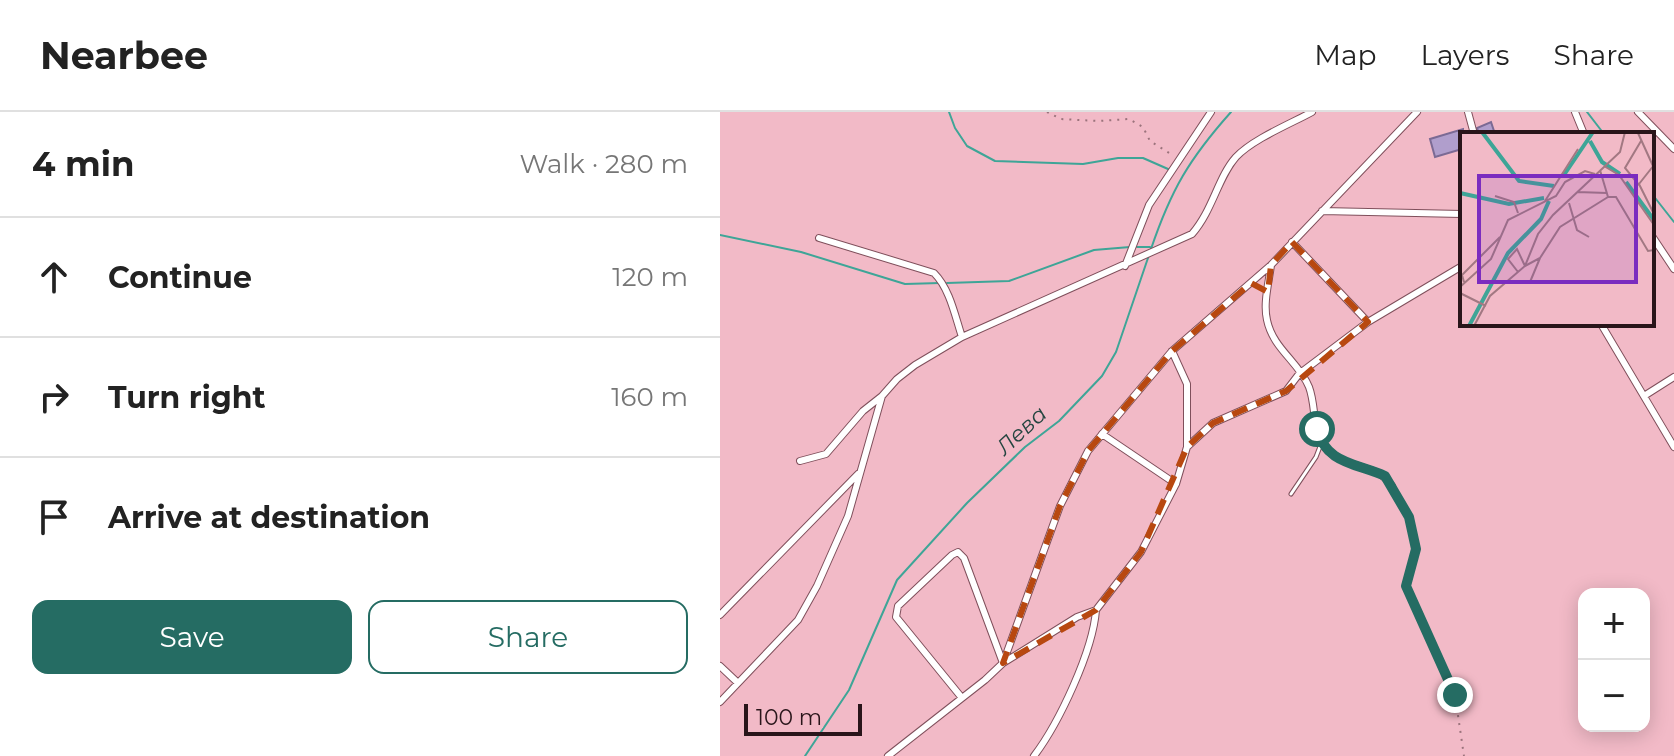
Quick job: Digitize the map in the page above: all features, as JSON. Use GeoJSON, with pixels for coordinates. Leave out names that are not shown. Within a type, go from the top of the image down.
{"type":"FeatureCollection","features":[{"type":"Feature","properties":{"kind":"street"},"geometry":{"type":"LineString","coordinates":[[1125,266],[1149,205],[1211,112]]}},
{"type":"Feature","properties":{"kind":"street"},"geometry":{"type":"LineString","coordinates":[[800,461],[826,454],[863,411],[897,379],[962,337],[1192,234],[1203,221],[1234,159],[1312,112]]}},
{"type":"Feature","properties":{"kind":"street"},"geometry":{"type":"LineString","coordinates":[[1003,663],[1060,506],[1088,451],[1172,351],[1271,265],[1417,112]]}},
{"type":"Feature","properties":{"kind":"street"},"geometry":{"type":"LineString","coordinates":[[1468,112],[1473,132]]}},
{"type":"Feature","properties":{"kind":"street"},"geometry":{"type":"LineString","coordinates":[[1575,112],[1583,132]]}},
{"type":"Feature","properties":{"kind":"street"},"geometry":{"type":"LineString","coordinates":[[1638,112],[1674,149]]}},
{"type":"Feature","properties":{"kind":"street"},"geometry":{"type":"LineString","coordinates":[[1321,211],[1460,214]]}},
{"type":"Feature","properties":{"kind":"street"},"geometry":{"type":"LineString","coordinates":[[819,238],[934,273],[951,304],[962,337]]}},
{"type":"Feature","properties":{"kind":"street"},"geometry":{"type":"LineString","coordinates":[[1654,239],[1674,269]]}},
{"type":"Feature","properties":{"kind":"street"},"geometry":{"type":"LineString","coordinates":[[1292,242],[1368,322]]}},
{"type":"Feature","properties":{"kind":"street"},"geometry":{"type":"LineString","coordinates":[[1271,265],[1266,316],[1271,334],[1279,349],[1293,361],[1309,385],[1321,444],[1332,455],[1349,464],[1385,476],[1392,486]]}},
{"type":"Feature","properties":{"kind":"street"},"geometry":{"type":"LineString","coordinates":[[1187,447],[1213,423],[1286,391],[1299,374],[1368,322],[1460,267]]}},
{"type":"Feature","properties":{"kind":"street"},"geometry":{"type":"LineString","coordinates":[[1251,283],[1268,292]]}},
{"type":"Feature","properties":{"kind":"street"},"geometry":{"type":"LineString","coordinates":[[1602,326],[1674,447]]}},
{"type":"Feature","properties":{"kind":"street"},"geometry":{"type":"LineString","coordinates":[[888,756],[1003,663],[1077,617],[1096,610],[1141,552],[1176,484],[1187,447],[1187,384],[1172,351]]}},
{"type":"Feature","properties":{"kind":"street"},"geometry":{"type":"LineString","coordinates":[[1644,396],[1674,377]]}},
{"type":"Feature","properties":{"kind":"street"},"geometry":{"type":"LineString","coordinates":[[720,702],[798,620],[817,586],[848,516],[882,396]]}},
{"type":"Feature","properties":{"kind":"street"},"geometry":{"type":"LineString","coordinates":[[1102,434],[1176,484]]}},
{"type":"Feature","properties":{"kind":"street"},"geometry":{"type":"LineString","coordinates":[[720,615],[860,471]]}},
{"type":"Feature","properties":{"kind":"street"},"geometry":{"type":"LineString","coordinates":[[962,698],[896,617],[898,606],[954,552],[962,553],[1003,663]]}},
{"type":"Feature","properties":{"kind":"street"},"geometry":{"type":"LineString","coordinates":[[1034,756],[1044,744],[1088,647],[1096,610]]}},
{"type":"Feature","properties":{"kind":"street"},"geometry":{"type":"LineString","coordinates":[[720,666],[738,683]]}},
{"type":"Feature","properties":{"kind":"lane"},"geometry":{"type":"LineString","coordinates":[[1291,494],[1316,457],[1321,444]]}},
{"type":"Feature","properties":{"kind":"path"},"geometry":{"type":"LineString","coordinates":[[1047,112],[1061,119],[1129,119],[1143,127],[1150,141],[1179,158]]}},
{"type":"Feature","properties":{"kind":"path"},"geometry":{"type":"LineString","coordinates":[[1392,486],[1409,517],[1416,549],[1406,586],[1455,695],[1464,756]]}},
{"type":"Feature","properties":{"kind":"highlighted area"},"geometry":{"type":"Polygon","coordinates":[[[1292,242],[1368,322],[1286,391],[1213,423],[1187,447],[1141,552],[1096,610],[1003,663],[1060,506],[1088,451],[1172,351],[1251,283],[1268,292],[1271,265],[1292,242]]]}},
{"type":"Feature","properties":{"kind":"building"},"geometry":{"type":"Polygon","coordinates":[[[1491,122],[1494,132],[1478,132],[1477,128],[1491,122]]]}},
{"type":"Feature","properties":{"kind":"building"},"geometry":{"type":"Polygon","coordinates":[[[1463,129],[1460,132],[1460,150],[1435,157],[1430,139],[1463,129]]]}},
{"type":"Feature","properties":{"kind":"waterway"},"geometry":{"type":"LineString","coordinates":[[949,112],[967,146],[995,161],[1083,164],[1118,158],[1143,158],[1168,169]]}},
{"type":"Feature","properties":{"kind":"waterway","name":"Лева"},"geometry":{"type":"LineString","coordinates":[[1151,249],[1183,176],[1231,112]]}},
{"type":"Feature","properties":{"kind":"waterway"},"geometry":{"type":"LineString","coordinates":[[1587,112],[1602,132]]}},
{"type":"Feature","properties":{"kind":"waterway"},"geometry":{"type":"LineString","coordinates":[[1654,197],[1674,222]]}},
{"type":"Feature","properties":{"kind":"waterway"},"geometry":{"type":"LineString","coordinates":[[720,235],[801,252],[905,284],[940,283]]}},
{"type":"Feature","properties":{"kind":"waterway"},"geometry":{"type":"LineString","coordinates":[[947,283],[1009,281],[1094,250],[1130,247]]}},
{"type":"Feature","properties":{"kind":"waterway"},"geometry":{"type":"LineString","coordinates":[[1137,247],[1150,247]]}},
{"type":"Feature","properties":{"kind":"waterway","name":"Лева"},"geometry":{"type":"LineString","coordinates":[[805,756],[849,690],[897,580],[967,503],[1025,447],[1059,421],[1102,376],[1116,352],[1149,255]]}},
{"type":"Feature","properties":{"kind":"route"},"geometry":{"type":"LineString","coordinates":[[1317,429],[1321,444],[1332,455],[1385,476],[1409,517],[1416,549],[1406,586],[1455,695]]}}]}
